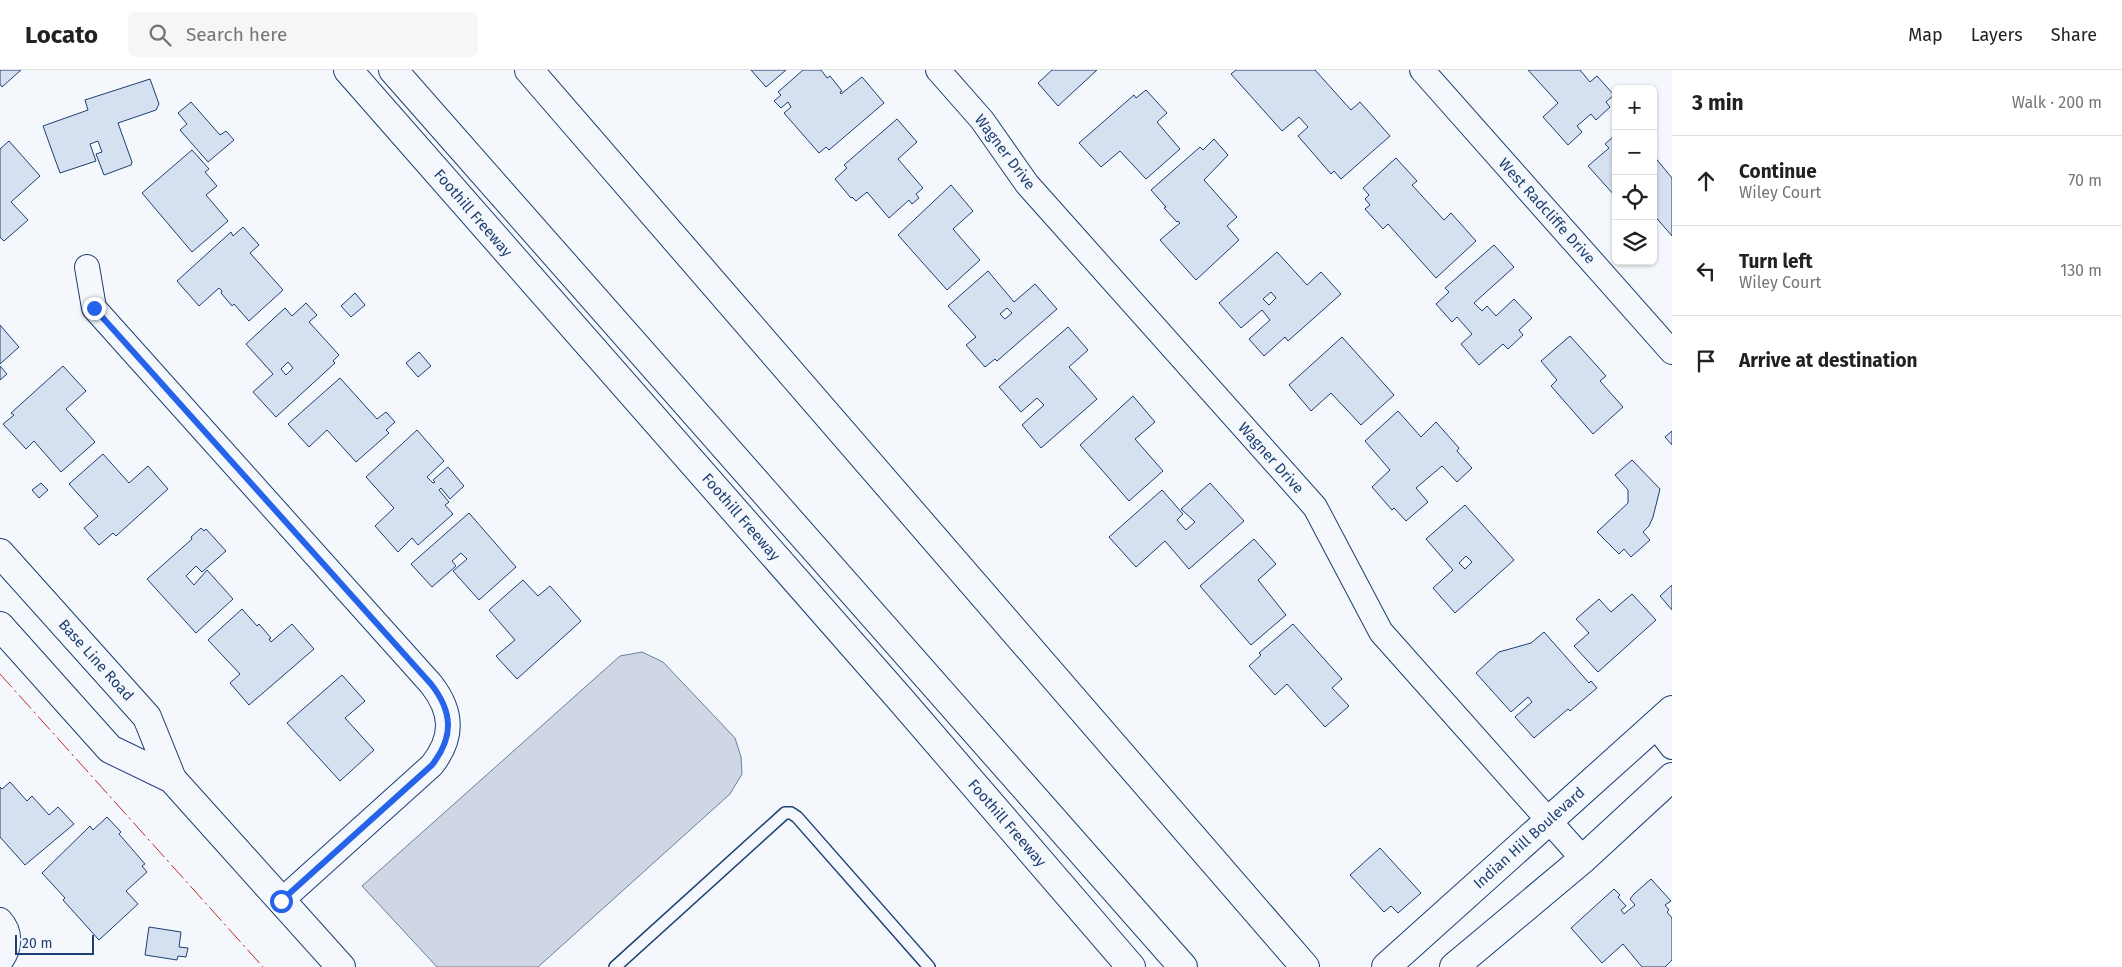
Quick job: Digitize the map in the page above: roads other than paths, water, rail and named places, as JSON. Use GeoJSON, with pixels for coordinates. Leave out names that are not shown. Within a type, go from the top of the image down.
{"type":"FeatureCollection","features":[{"type":"Feature","properties":{"kind":"main road","name":"Foothill Freeway"},"geometry":{"type":"LineString","coordinates":[[348,70],[894,692],[1131,967]]}},
{"type":"Feature","properties":{"kind":"main road"},"geometry":{"type":"LineString","coordinates":[[393,70],[1182,967]]}},
{"type":"Feature","properties":{"kind":"main road"},"geometry":{"type":"LineString","coordinates":[[530,70],[1305,967]]}},
{"type":"Feature","properties":{"kind":"main road","name":"Base Line Road"},"geometry":{"type":"LineString","coordinates":[[0,553],[147,717],[172,779],[341,967]]}},
{"type":"Feature","properties":{"kind":"main road","name":"Base Line Road"},"geometry":{"type":"LineString","coordinates":[[0,626],[110,749],[172,779]]}},
{"type":"Feature","properties":{"kind":"main road","name":"Indian Hill Boulevard"},"geometry":{"type":"LineString","coordinates":[[1395,959],[1663,718]]}},
{"type":"Feature","properties":{"kind":"main road"},"geometry":{"type":"LineString","coordinates":[[1454,967],[1583,859],[1672,777]]}},
{"type":"Feature","properties":{"kind":"street","name":"Wagner Drive"},"geometry":{"type":"LineString","coordinates":[[938,70],[982,120],[1027,184],[1315,507],[1381,632],[1583,859]]}},
{"type":"Feature","properties":{"kind":"street","name":"West Radcliffe Drive"},"geometry":{"type":"LineString","coordinates":[[1422,70],[1672,352]]}},
{"type":"Feature","properties":{"kind":"street"},"geometry":{"type":"LineString","coordinates":[[86,267],[94,308],[431,684],[440,695],[446,708],[448,734],[445,746],[432,765],[281,901]]}},
{"type":"Feature","properties":{"kind":"street"},"geometry":{"type":"LineString","coordinates":[[1663,718],[1672,746]]}},
{"type":"Feature","properties":{"kind":"street"},"geometry":{"type":"LineString","coordinates":[[0,920],[5,925],[9,938],[7,951],[0,962]]}},
{"type":"Feature","properties":{"kind":"lane"},"geometry":{"type":"LineString","coordinates":[[614,967],[785,813],[791,813],[797,817],[929,967]]}}]}
